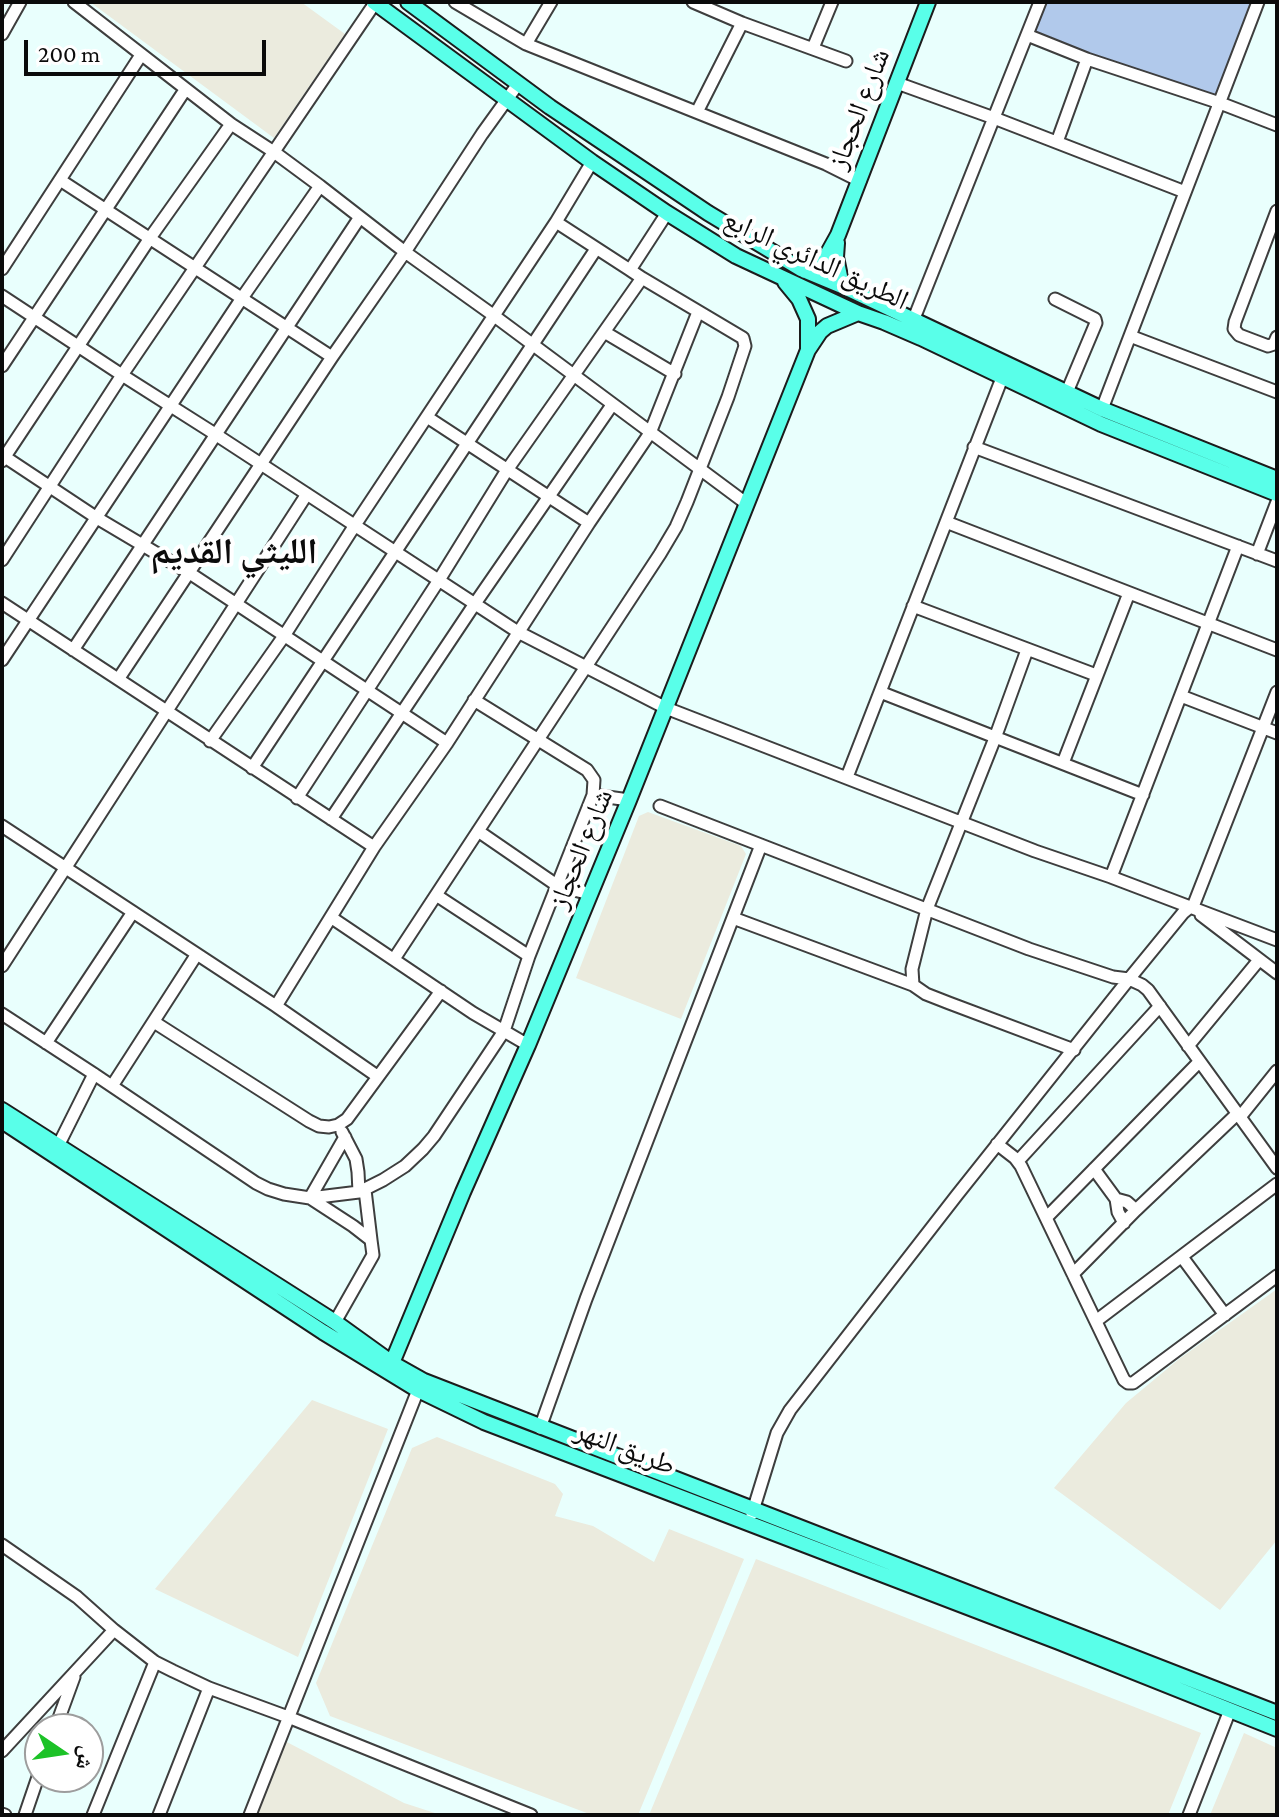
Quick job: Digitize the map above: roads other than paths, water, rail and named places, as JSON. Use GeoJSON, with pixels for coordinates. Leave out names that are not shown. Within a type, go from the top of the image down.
{"type":"FeatureCollection","features":[{"type":"Feature","properties":{"kind":"main road","name":"الطريق الدائري الرابع"},"geometry":{"type":"LineString","coordinates":[[375,2],[592,162],[736,256],[858,313],[921,338],[1101,424],[1277,494]]}},
{"type":"Feature","properties":{"kind":"main road","name":"الطريق الدائري الرابع"},"geometry":{"type":"LineString","coordinates":[[408,2],[518,84],[708,213],[805,271],[1102,409],[1277,479]]}},
{"type":"Feature","properties":{"kind":"main road","name":"شارع الحجاز"},"geometry":{"type":"LineString","coordinates":[[805,271],[823,262],[838,235],[928,2]]}},
{"type":"Feature","properties":{"kind":"main road","name":"شارع الحجاز"},"geometry":{"type":"LineString","coordinates":[[838,235],[836,257],[842,286]]}},
{"type":"Feature","properties":{"kind":"main road","name":"شارع الحجاز"},"geometry":{"type":"LineString","coordinates":[[782,279],[799,299],[808,319],[808,350]]}},
{"type":"Feature","properties":{"kind":"main road","name":"شارع الحجاز"},"geometry":{"type":"LineString","coordinates":[[392,1363],[629,800],[808,350],[827,326],[858,313]]}},
{"type":"Feature","properties":{"kind":"main road","name":"طريق النهر"},"geometry":{"type":"LineString","coordinates":[[2,1110],[424,1381],[1277,1729]]}},
{"type":"Feature","properties":{"kind":"main road","name":"طريق النهر"},"geometry":{"type":"LineString","coordinates":[[2,1121],[306,1321],[418,1390],[484,1422],[751,1516],[1277,1713]]}},
{"type":"Feature","properties":{"kind":"street"},"geometry":{"type":"LineString","coordinates":[[2,34],[20,2]]}},
{"type":"Feature","properties":{"kind":"street"},"geometry":{"type":"LineString","coordinates":[[74,2],[185,90],[274,152],[747,504]]}},
{"type":"Feature","properties":{"kind":"street"},"geometry":{"type":"LineString","coordinates":[[2,560],[122,375],[375,2]]}},
{"type":"Feature","properties":{"kind":"street"},"geometry":{"type":"LineString","coordinates":[[526,44],[551,2]]}},
{"type":"Feature","properties":{"kind":"street"},"geometry":{"type":"LineString","coordinates":[[813,48],[832,2]]}},
{"type":"Feature","properties":{"kind":"street"},"geometry":{"type":"LineString","coordinates":[[913,321],[1040,2]]}},
{"type":"Feature","properties":{"kind":"street"},"geometry":{"type":"LineString","coordinates":[[1102,409],[1258,2]]}},
{"type":"Feature","properties":{"kind":"street"},"geometry":{"type":"LineString","coordinates":[[458,3],[526,44],[826,164],[860,181]]}},
{"type":"Feature","properties":{"kind":"street"},"geometry":{"type":"LineString","coordinates":[[698,3],[742,23],[846,61]]}},
{"type":"Feature","properties":{"kind":"street"},"geometry":{"type":"LineString","coordinates":[[697,112],[742,23]]}},
{"type":"Feature","properties":{"kind":"street"},"geometry":{"type":"LineString","coordinates":[[1027,35],[1277,125]]}},
{"type":"Feature","properties":{"kind":"street"},"geometry":{"type":"LineString","coordinates":[[2,269],[141,55]]}},
{"type":"Feature","properties":{"kind":"street"},"geometry":{"type":"LineString","coordinates":[[1057,142],[1087,59]]}},
{"type":"Feature","properties":{"kind":"street"},"geometry":{"type":"LineString","coordinates":[[897,83],[1185,192]]}},
{"type":"Feature","properties":{"kind":"street"},"geometry":{"type":"LineString","coordinates":[[119,678],[518,84]]}},
{"type":"Feature","properties":{"kind":"street"},"geometry":{"type":"LineString","coordinates":[[2,366],[185,90]]}},
{"type":"Feature","properties":{"kind":"street"},"geometry":{"type":"LineString","coordinates":[[231,124],[150,238],[3,458],[188,572],[447,743]]}},
{"type":"Feature","properties":{"kind":"street"},"geometry":{"type":"LineString","coordinates":[[210,741],[284,636],[556,222],[592,162]]}},
{"type":"Feature","properties":{"kind":"street"},"geometry":{"type":"LineString","coordinates":[[60,180],[332,357]]}},
{"type":"Feature","properties":{"kind":"street"},"geometry":{"type":"LineString","coordinates":[[2,660],[320,186]]}},
{"type":"Feature","properties":{"kind":"street"},"geometry":{"type":"LineString","coordinates":[[1277,211],[1234,329],[1239,335],[1268,346],[1274,344],[1277,337]]}},
{"type":"Feature","properties":{"kind":"street"},"geometry":{"type":"LineString","coordinates":[[630,270],[667,213]]}},
{"type":"Feature","properties":{"kind":"street"},"geometry":{"type":"LineString","coordinates":[[73,650],[360,217]]}},
{"type":"Feature","properties":{"kind":"street"},"geometry":{"type":"LineString","coordinates":[[394,959],[587,668],[676,527],[745,346],[743,338],[556,222]]}},
{"type":"Feature","properties":{"kind":"street"},"geometry":{"type":"LineString","coordinates":[[252,768],[596,249]]}},
{"type":"Feature","properties":{"kind":"street"},"geometry":{"type":"LineString","coordinates":[[297,798],[507,470],[642,278]]}},
{"type":"Feature","properties":{"kind":"street"},"geometry":{"type":"LineString","coordinates":[[2,296],[474,605],[518,632],[666,708],[1035,851],[1277,940]]}},
{"type":"Feature","properties":{"kind":"street"},"geometry":{"type":"LineString","coordinates":[[1055,299],[1095,319],[1096,323],[1067,392]]}},
{"type":"Feature","properties":{"kind":"street"},"geometry":{"type":"LineString","coordinates":[[276,1006],[374,847],[447,743],[650,433],[698,312]]}},
{"type":"Feature","properties":{"kind":"street"},"geometry":{"type":"LineString","coordinates":[[606,333],[675,374]]}},
{"type":"Feature","properties":{"kind":"street"},"geometry":{"type":"LineString","coordinates":[[1130,336],[1277,392]]}},
{"type":"Feature","properties":{"kind":"street"},"geometry":{"type":"LineString","coordinates":[[847,777],[1002,378]]}},
{"type":"Feature","properties":{"kind":"street"},"geometry":{"type":"LineString","coordinates":[[331,819],[612,405]]}},
{"type":"Feature","properties":{"kind":"street"},"geometry":{"type":"LineString","coordinates":[[427,417],[589,523]]}},
{"type":"Feature","properties":{"kind":"street"},"geometry":{"type":"LineString","coordinates":[[974,447],[1277,561]]}},
{"type":"Feature","properties":{"kind":"street"},"geometry":{"type":"LineString","coordinates":[[2,966],[307,494]]}},
{"type":"Feature","properties":{"kind":"street"},"geometry":{"type":"LineString","coordinates":[[1257,554],[1277,502]]}},
{"type":"Feature","properties":{"kind":"street"},"geometry":{"type":"LineString","coordinates":[[946,522],[1277,650]]}},
{"type":"Feature","properties":{"kind":"street"},"geometry":{"type":"LineString","coordinates":[[1111,877],[1238,546]]}},
{"type":"Feature","properties":{"kind":"street"},"geometry":{"type":"LineString","coordinates":[[1063,763],[1129,593]]}},
{"type":"Feature","properties":{"kind":"street"},"geometry":{"type":"LineString","coordinates":[[2,603],[374,847]]}},
{"type":"Feature","properties":{"kind":"street"},"geometry":{"type":"LineString","coordinates":[[913,606],[1096,675]]}},
{"type":"Feature","properties":{"kind":"street"},"geometry":{"type":"LineString","coordinates":[[913,985],[912,969],[927,909],[1027,650]]}},
{"type":"Feature","properties":{"kind":"street"},"geometry":{"type":"LineString","coordinates":[[880,692],[1143,795]]}},
{"type":"Feature","properties":{"kind":"street"},"geometry":{"type":"LineString","coordinates":[[751,1516],[777,1433],[790,1410],[997,1144],[1197,899],[1277,692]]}},
{"type":"Feature","properties":{"kind":"street"},"geometry":{"type":"LineString","coordinates":[[1181,696],[1277,733]]}},
{"type":"Feature","properties":{"kind":"street"},"geometry":{"type":"LineString","coordinates":[[2,1014],[256,1183],[284,1194],[310,1198],[362,1191],[405,1166],[423,1149],[504,1031],[529,956],[595,785],[591,774],[474,700]]}},
{"type":"Feature","properties":{"kind":"street"},"geometry":{"type":"LineString","coordinates":[[593,795],[629,800]]}},
{"type":"Feature","properties":{"kind":"street"},"geometry":{"type":"LineString","coordinates":[[660,806],[1029,949],[1142,985],[1277,1168]]}},
{"type":"Feature","properties":{"kind":"street"},"geometry":{"type":"LineString","coordinates":[[2,826],[377,1076]]}},
{"type":"Feature","properties":{"kind":"street"},"geometry":{"type":"LineString","coordinates":[[478,831],[558,886],[590,894]]}},
{"type":"Feature","properties":{"kind":"street"},"geometry":{"type":"LineString","coordinates":[[540,1428],[586,1299],[761,845]]}},
{"type":"Feature","properties":{"kind":"street"},"geometry":{"type":"LineString","coordinates":[[436,895],[529,956]]}},
{"type":"Feature","properties":{"kind":"street"},"geometry":{"type":"LineString","coordinates":[[1191,907],[1277,973]]}},
{"type":"Feature","properties":{"kind":"street"},"geometry":{"type":"LineString","coordinates":[[46,1043],[133,912]]}},
{"type":"Feature","properties":{"kind":"street"},"geometry":{"type":"LineString","coordinates":[[332,918],[528,1045]]}},
{"type":"Feature","properties":{"kind":"street"},"geometry":{"type":"LineString","coordinates":[[733,918],[913,985],[926,994],[1074,1050]]}},
{"type":"Feature","properties":{"kind":"street"},"geometry":{"type":"LineString","coordinates":[[112,1086],[197,954]]}},
{"type":"Feature","properties":{"kind":"street"},"geometry":{"type":"LineString","coordinates":[[1188,1046],[1259,960]]}},
{"type":"Feature","properties":{"kind":"street"},"geometry":{"type":"LineString","coordinates":[[154,1022],[309,1121],[329,1127],[347,1119],[441,991]]}},
{"type":"Feature","properties":{"kind":"street"},"geometry":{"type":"LineString","coordinates":[[1018,1161],[1160,1006]]}},
{"type":"Feature","properties":{"kind":"street"},"geometry":{"type":"LineString","coordinates":[[1046,1218],[1199,1062]]}},
{"type":"Feature","properties":{"kind":"street"},"geometry":{"type":"LineString","coordinates":[[1073,1274],[1238,1115],[1277,1071]]}},
{"type":"Feature","properties":{"kind":"street"},"geometry":{"type":"LineString","coordinates":[[58,1146],[94,1074]]}},
{"type":"Feature","properties":{"kind":"street"},"geometry":{"type":"LineString","coordinates":[[335,1322],[371,1260],[373,1250],[358,1166],[338,1125]]}},
{"type":"Feature","properties":{"kind":"street"},"geometry":{"type":"LineString","coordinates":[[310,1198],[345,1137]]}},
{"type":"Feature","properties":{"kind":"street"},"geometry":{"type":"LineString","coordinates":[[997,1144],[1018,1161],[1124,1380],[1131,1383],[1277,1276]]}},
{"type":"Feature","properties":{"kind":"street"},"geometry":{"type":"LineString","coordinates":[[1094,1169],[1116,1199],[1124,1223]]}},
{"type":"Feature","properties":{"kind":"street"},"geometry":{"type":"LineString","coordinates":[[1096,1321],[1277,1184]]}},
{"type":"Feature","properties":{"kind":"street"},"geometry":{"type":"LineString","coordinates":[[310,1198],[371,1240]]}},
{"type":"Feature","properties":{"kind":"street"},"geometry":{"type":"LineString","coordinates":[[1116,1199],[1127,1202],[1136,1210]]}},
{"type":"Feature","properties":{"kind":"street"},"geometry":{"type":"LineString","coordinates":[[1182,1257],[1225,1315]]}},
{"type":"Feature","properties":{"kind":"street"},"geometry":{"type":"LineString","coordinates":[[250,1815],[418,1390]]}},
{"type":"Feature","properties":{"kind":"street"},"geometry":{"type":"LineString","coordinates":[[2,1545],[77,1597],[155,1662],[209,1688],[531,1815]]}},
{"type":"Feature","properties":{"kind":"street"},"geometry":{"type":"LineString","coordinates":[[2,1751],[114,1630]]}},
{"type":"Feature","properties":{"kind":"street"},"geometry":{"type":"LineString","coordinates":[[93,1815],[155,1662]]}},
{"type":"Feature","properties":{"kind":"street"},"geometry":{"type":"LineString","coordinates":[[61,1713],[75,1672]]}},
{"type":"Feature","properties":{"kind":"street"},"geometry":{"type":"LineString","coordinates":[[159,1815],[209,1688]]}},
{"type":"Feature","properties":{"kind":"street"},"geometry":{"type":"LineString","coordinates":[[1189,1815],[1230,1710]]}},
{"type":"Feature","properties":{"kind":"street"},"geometry":{"type":"LineString","coordinates":[[2,1731],[13,1738]]}},
{"type":"Feature","properties":{"kind":"street"},"geometry":{"type":"LineString","coordinates":[[25,1815],[32,1793]]}},
{"type":"Feature","properties":{"kind":"district","name":"الليثي القديم"},"geometry":{"type":"Point","coordinates":[234,552]}}]}
